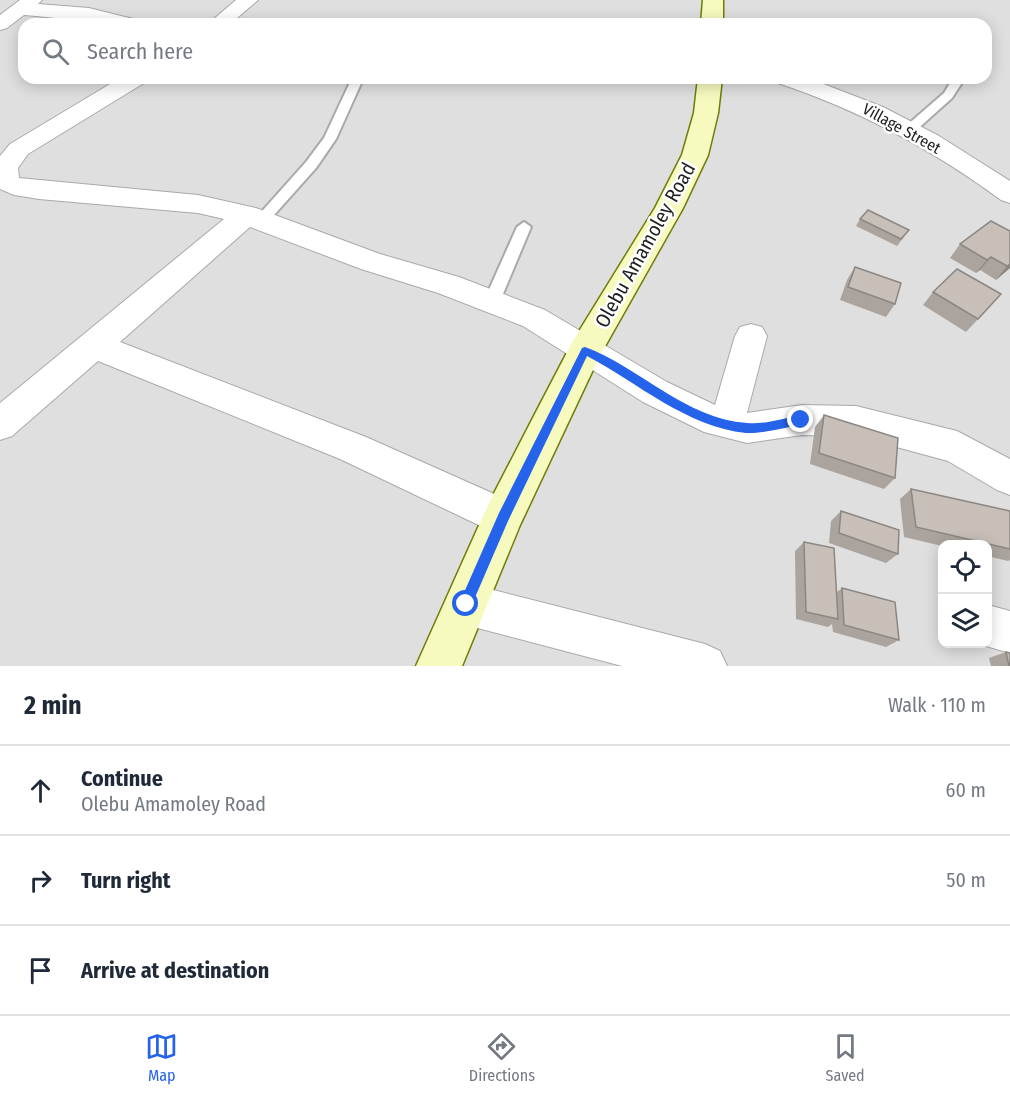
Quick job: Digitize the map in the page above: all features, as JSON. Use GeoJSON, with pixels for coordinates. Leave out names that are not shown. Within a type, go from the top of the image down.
{"type":"FeatureCollection","features":[{"type":"Feature","properties":{"kind":"street"},"geometry":{"type":"LineString","coordinates":[[226,18],[248,0]]}},
{"type":"Feature","properties":{"kind":"street"},"geometry":{"type":"LineString","coordinates":[[712,18],[713,0]]}},
{"type":"Feature","properties":{"kind":"street"},"geometry":{"type":"LineString","coordinates":[[0,24],[26,4],[105,18]]}},
{"type":"Feature","properties":{"kind":"street"},"geometry":{"type":"LineString","coordinates":[[126,84],[19,149],[5,167],[7,182],[14,186],[39,190],[198,204],[254,218],[371,262],[448,285],[534,318],[585,351],[704,417],[747,428],[801,420],[856,420],[957,447],[1010,478]]}},
{"type":"Feature","properties":{"kind":"street","name":"Olebu Amamoley Road"},"geometry":{"type":"LineString","coordinates":[[439,666],[503,517],[585,351],[669,208],[695,155],[706,112],[709,84]]}},
{"type":"Feature","properties":{"kind":"street","name":"Village Street"},"geometry":{"type":"LineString","coordinates":[[802,84],[868,108],[909,130],[1010,194]]}},
{"type":"Feature","properties":{"kind":"street"},"geometry":{"type":"LineString","coordinates":[[0,425],[93,345],[254,218]]}},
{"type":"Feature","properties":{"kind":"street"},"geometry":{"type":"LineString","coordinates":[[727,423],[752,336]]}},
{"type":"Feature","properties":{"kind":"street"},"geometry":{"type":"LineString","coordinates":[[93,345],[353,448],[503,517]]}},
{"type":"Feature","properties":{"kind":"street"},"geometry":{"type":"LineString","coordinates":[[466,604],[705,666]]}},
{"type":"Feature","properties":{"kind":"street"},"geometry":{"type":"LineString","coordinates":[[992,627],[1010,632]]}},
{"type":"Feature","properties":{"kind":"lane"},"geometry":{"type":"LineString","coordinates":[[254,218],[311,165],[330,139],[355,84]]}},
{"type":"Feature","properties":{"kind":"lane"},"geometry":{"type":"LineString","coordinates":[[909,130],[948,95],[954,84]]}},
{"type":"Feature","properties":{"kind":"lane"},"geometry":{"type":"LineString","coordinates":[[492,301],[524,227]]}},
{"type":"Feature","properties":{"kind":"shaded area"},"geometry":{"type":"Polygon","coordinates":[[[0,0],[1010,0],[1010,666],[0,666],[0,0]]]}},
{"type":"Feature","properties":{"kind":"building"},"geometry":{"type":"Polygon","coordinates":[[[868,210],[909,230],[901,239],[860,219],[868,210]]]}},
{"type":"Feature","properties":{"kind":"building"},"geometry":{"type":"Polygon","coordinates":[[[991,221],[1010,231],[1010,264],[1007,266],[991,257],[987,260],[960,244],[991,221]]]}},
{"type":"Feature","properties":{"kind":"building"},"geometry":{"type":"Polygon","coordinates":[[[855,267],[901,283],[895,304],[848,287],[855,267]]]}},
{"type":"Feature","properties":{"kind":"building"},"geometry":{"type":"Polygon","coordinates":[[[957,269],[1001,294],[978,319],[933,292],[957,269]]]}},
{"type":"Feature","properties":{"kind":"building"},"geometry":{"type":"Polygon","coordinates":[[[824,415],[898,438],[895,478],[819,453],[824,415]]]}},
{"type":"Feature","properties":{"kind":"building"},"geometry":{"type":"Polygon","coordinates":[[[911,489],[1010,511],[1010,549],[992,545],[992,540],[972,540],[916,527],[911,489]]]}},
{"type":"Feature","properties":{"kind":"building"},"geometry":{"type":"Polygon","coordinates":[[[841,511],[899,530],[898,554],[839,533],[841,511]]]}},
{"type":"Feature","properties":{"kind":"building"},"geometry":{"type":"Polygon","coordinates":[[[804,542],[834,548],[838,619],[806,612],[804,542]]]}},
{"type":"Feature","properties":{"kind":"building"},"geometry":{"type":"Polygon","coordinates":[[[842,588],[895,602],[899,640],[844,625],[842,588]]]}},
{"type":"Feature","properties":{"kind":"building"},"geometry":{"type":"Polygon","coordinates":[[[1006,652],[1010,653],[1010,666],[1009,666],[1006,652]]]}},
{"type":"Feature","properties":{"kind":"route"},"geometry":{"type":"LineString","coordinates":[[466,604],[503,517],[585,351],[625,372],[655,392],[704,417],[747,428],[801,420]]}}]}
